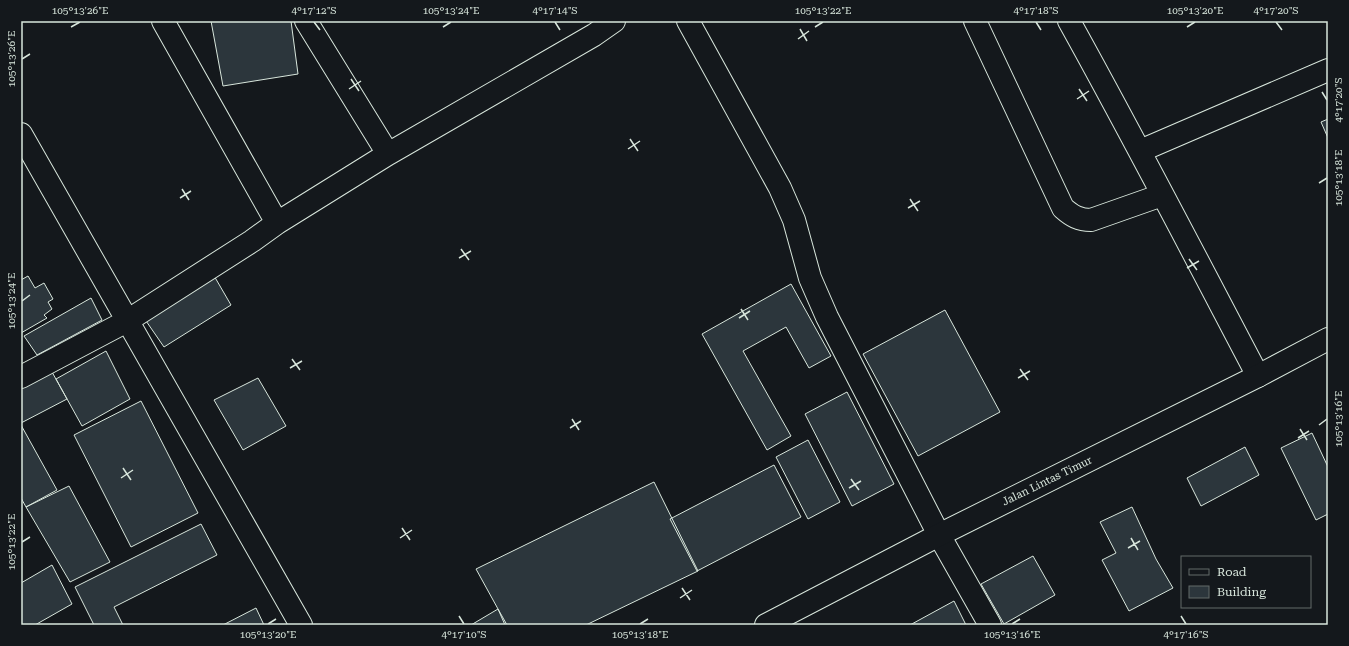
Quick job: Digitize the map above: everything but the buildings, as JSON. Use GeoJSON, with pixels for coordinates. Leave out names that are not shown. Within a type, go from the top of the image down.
{"type":"FeatureCollection","features":[{"type":"Feature","properties":{"kind":"main road"},"geometry":{"type":"LineString","coordinates":[[163,21],[276,223]]}},
{"type":"Feature","properties":{"kind":"main road"},"geometry":{"type":"LineString","coordinates":[[306,21],[388,154]]}},
{"type":"Feature","properties":{"kind":"main road"},"geometry":{"type":"LineString","coordinates":[[21,377],[127,320],[252,241],[276,223],[590,28],[614,21]]}},
{"type":"Feature","properties":{"kind":"main road"},"geometry":{"type":"LineString","coordinates":[[688,21],[780,188],[794,220],[810,278],[827,317],[939,535],[990,625]]}},
{"type":"Feature","properties":{"kind":"main road"},"geometry":{"type":"LineString","coordinates":[[975,21],[1063,208],[1070,215],[1082,220],[1091,220],[1162,195]]}},
{"type":"Feature","properties":{"kind":"main road"},"geometry":{"type":"LineString","coordinates":[[1069,21],[1140,151],[1258,376]]}},
{"type":"Feature","properties":{"kind":"main road"},"geometry":{"type":"LineString","coordinates":[[1140,151],[1328,70]]}},
{"type":"Feature","properties":{"kind":"main road"},"geometry":{"type":"LineString","coordinates":[[21,134],[301,625]]}},
{"type":"Feature","properties":{"kind":"main road","name":"Jalan Lintas Timur"},"geometry":{"type":"LineString","coordinates":[[766,625],[939,535],[1258,376],[1328,339]]}}]}
